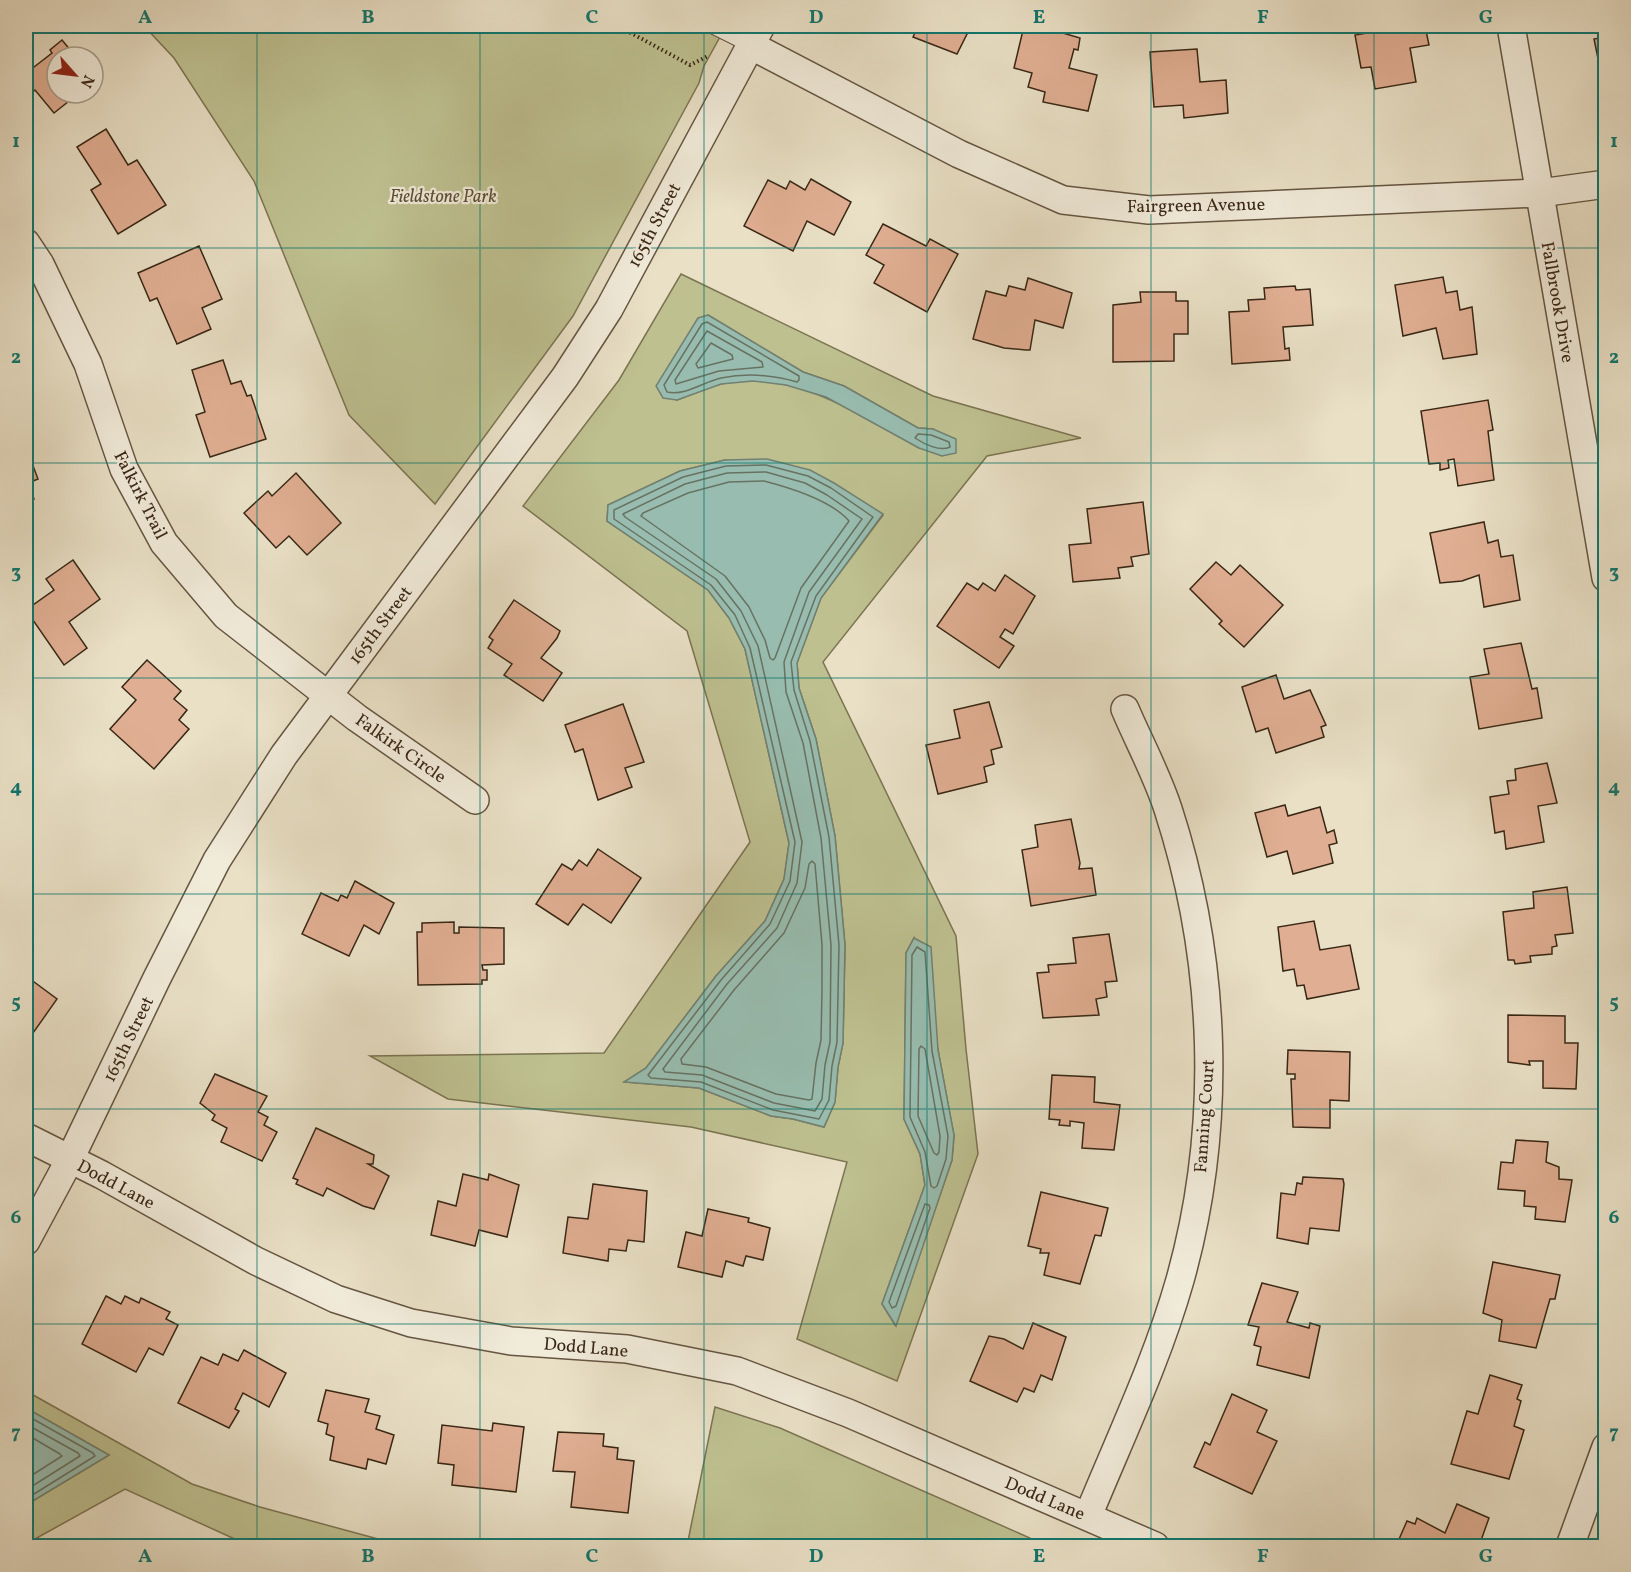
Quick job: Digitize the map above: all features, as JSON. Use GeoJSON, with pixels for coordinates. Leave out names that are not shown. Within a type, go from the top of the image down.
{"type":"FeatureCollection","features":[{"type":"Feature","properties":{"kind":"street","name":"Fallbrook Drive"},"geometry":{"type":"LineString","coordinates":[[1511,26],[1605,578]]}},
{"type":"Feature","properties":{"kind":"street","name":"Fairgreen Avenue"},"geometry":{"type":"LineString","coordinates":[[756,35],[959,154],[1063,200],[1149,210],[1540,193],[1605,184]]}},
{"type":"Feature","properties":{"kind":"street","name":"165th Street"},"geometry":{"type":"LineString","coordinates":[[26,1241],[70,1159],[217,860],[284,756],[572,367],[609,309],[756,35]]}},
{"type":"Feature","properties":{"kind":"street","name":"Falkirk Trail"},"geometry":{"type":"LineString","coordinates":[[26,243],[40,264],[88,364],[124,469],[164,543],[226,616],[328,695]]}},
{"type":"Feature","properties":{"kind":"street","name":"Falkirk Circle"},"geometry":{"type":"LineString","coordinates":[[328,695],[475,800]]}},
{"type":"Feature","properties":{"kind":"street","name":"Fanning Court"},"geometry":{"type":"LineString","coordinates":[[1088,1516],[1147,1373],[1180,1279],[1195,1216],[1205,1142],[1209,1075],[1207,1011],[1200,945],[1185,871],[1167,808],[1125,709]]}},
{"type":"Feature","properties":{"kind":"street","name":"Dodd Lane"},"geometry":{"type":"LineString","coordinates":[[26,1137],[102,1175],[256,1261],[336,1299],[411,1323],[511,1341],[627,1349],[737,1371],[848,1413],[1155,1546]]}},
{"type":"Feature","properties":{"kind":"street"},"geometry":{"type":"LineString","coordinates":[[1570,1546],[1605,1448]]}},
{"type":"Feature","properties":{"kind":"lane"},"geometry":{"type":"LineString","coordinates":[[712,26],[756,35]]}},
{"type":"Feature","properties":{"kind":"path"},"geometry":{"type":"LineString","coordinates":[[618,26],[690,65],[708,56]]}},
{"type":"Feature","properties":{"kind":"green space","name":"Fieldstone Park"},"geometry":{"type":"Polygon","coordinates":[[[144,26],[726,26],[704,66],[699,83],[573,316],[435,504],[349,415],[254,181],[174,58],[144,26]]]}},
{"type":"Feature","properties":{"kind":"green space"},"geometry":{"type":"Polygon","coordinates":[[[681,274],[933,396],[1081,438],[987,456],[823,662],[956,936],[978,1154],[897,1381],[797,1339],[847,1162],[691,1127],[448,1099],[370,1056],[604,1053],[750,842],[687,631],[523,506],[619,380],[681,274]],[[708,315],[677,400],[721,384],[747,381],[773,382],[824,397],[919,448],[933,429],[918,428],[844,386],[803,372],[708,315]],[[725,460],[680,471],[608,505],[607,521],[708,590],[729,618],[745,649],[789,843],[784,879],[765,921],[716,976],[646,1068],[625,1082],[699,1088],[771,1116],[824,1127],[835,1102],[843,1043],[845,945],[835,836],[816,739],[799,688],[797,663],[821,598],[883,515],[725,460]],[[914,938],[906,953],[904,1119],[920,1154],[925,1185],[882,1304],[895,1325],[952,1160],[954,1136],[914,938]]]}},
{"type":"Feature","properties":{"kind":"green space"},"geometry":{"type":"Polygon","coordinates":[[[26,1391],[192,1484],[260,1507],[404,1546],[250,1546],[125,1489],[26,1544],[26,1505],[109,1455],[26,1408],[26,1391]]]}},
{"type":"Feature","properties":{"kind":"green space"},"geometry":{"type":"Polygon","coordinates":[[[715,1407],[780,1428],[1030,1538],[1037,1546],[687,1546],[715,1407]]]}},
{"type":"Feature","properties":{"kind":"water"},"geometry":{"type":"Polygon","coordinates":[[[708,315],[803,372],[844,386],[918,428],[933,429],[956,439],[956,453],[942,456],[919,448],[826,397],[786,385],[753,381],[721,384],[677,400],[663,398],[656,386],[698,318],[708,315]]]}},
{"type":"Feature","properties":{"kind":"water"},"geometry":{"type":"Polygon","coordinates":[[[767,459],[810,470],[883,514],[821,598],[797,663],[799,688],[816,739],[835,836],[845,945],[843,1043],[835,1102],[824,1127],[771,1116],[699,1088],[624,1082],[646,1068],[716,976],[765,921],[784,879],[789,843],[745,649],[729,618],[708,590],[607,521],[608,505],[680,471],[725,460],[767,459]]]}},
{"type":"Feature","properties":{"kind":"water"},"geometry":{"type":"Polygon","coordinates":[[[914,938],[931,947],[938,1050],[954,1135],[952,1160],[896,1326],[882,1304],[925,1185],[920,1154],[904,1119],[906,953],[914,938]]]}},
{"type":"Feature","properties":{"kind":"water"},"geometry":{"type":"Polygon","coordinates":[[[26,1408],[109,1455],[26,1505],[26,1408]]]}},
{"type":"Feature","properties":{"kind":"building"},"geometry":{"type":"Polygon","coordinates":[[[918,26],[966,26],[970,28],[957,54],[913,37],[918,26]]]}},
{"type":"Feature","properties":{"kind":"building"},"geometry":{"type":"Polygon","coordinates":[[[1024,26],[1039,26],[1080,38],[1078,50],[1074,49],[1069,68],[1097,75],[1088,111],[1043,102],[1045,92],[1028,87],[1032,73],[1014,68],[1024,26]]]}},
{"type":"Feature","properties":{"kind":"building"},"geometry":{"type":"Polygon","coordinates":[[[1373,26],[1425,26],[1429,45],[1410,48],[1416,82],[1375,89],[1371,67],[1361,68],[1355,35],[1374,32],[1373,26]]]}},
{"type":"Feature","properties":{"kind":"building"},"geometry":{"type":"Polygon","coordinates":[[[1598,26],[1606,26],[1606,82],[1603,83],[1594,39],[1600,38],[1598,26]]]}},
{"type":"Feature","properties":{"kind":"building"},"geometry":{"type":"Polygon","coordinates":[[[62,40],[66,45],[56,45],[62,40]]]}},
{"type":"Feature","properties":{"kind":"building"},"geometry":{"type":"Polygon","coordinates":[[[1197,49],[1200,82],[1226,80],[1228,113],[1184,118],[1183,105],[1154,107],[1150,52],[1197,49]]]}},
{"type":"Feature","properties":{"kind":"building"},"geometry":{"type":"Polygon","coordinates":[[[26,56],[34,67],[45,58],[45,102],[35,90],[26,98],[26,56]]]}},
{"type":"Feature","properties":{"kind":"building"},"geometry":{"type":"Polygon","coordinates":[[[47,105],[64,105],[54,113],[47,105]]]}},
{"type":"Feature","properties":{"kind":"building"},"geometry":{"type":"Polygon","coordinates":[[[106,129],[128,165],[137,160],[166,205],[118,234],[91,190],[101,184],[77,147],[106,129]]]}},
{"type":"Feature","properties":{"kind":"building"},"geometry":{"type":"Polygon","coordinates":[[[811,179],[851,202],[834,235],[807,221],[793,251],[744,226],[768,180],[786,189],[790,181],[805,190],[811,179]]]}},
{"type":"Feature","properties":{"kind":"building"},"geometry":{"type":"Polygon","coordinates":[[[883,224],[926,246],[930,239],[958,254],[927,312],[874,283],[884,265],[866,255],[883,224]]]}},
{"type":"Feature","properties":{"kind":"building"},"geometry":{"type":"Polygon","coordinates":[[[199,246],[222,299],[202,308],[211,329],[177,344],[157,298],[150,301],[138,273],[199,246]]]}},
{"type":"Feature","properties":{"kind":"building"},"geometry":{"type":"Polygon","coordinates":[[[1443,277],[1446,293],[1457,291],[1460,310],[1472,307],[1477,354],[1443,359],[1436,328],[1403,336],[1395,285],[1443,277]]]}},
{"type":"Feature","properties":{"kind":"building"},"geometry":{"type":"Polygon","coordinates":[[[1028,278],[1072,293],[1063,328],[1035,320],[1030,350],[1004,348],[973,339],[986,291],[1006,296],[1009,286],[1025,290],[1028,278]]]}},
{"type":"Feature","properties":{"kind":"building"},"geometry":{"type":"Polygon","coordinates":[[[1295,286],[1296,290],[1310,289],[1313,325],[1283,327],[1285,349],[1289,348],[1290,360],[1232,364],[1229,312],[1249,311],[1248,300],[1265,299],[1264,288],[1295,286]]]}},
{"type":"Feature","properties":{"kind":"building"},"geometry":{"type":"Polygon","coordinates":[[[1140,292],[1176,292],[1176,301],[1188,301],[1188,334],[1174,334],[1174,361],[1113,362],[1113,305],[1141,302],[1140,292]]]}},
{"type":"Feature","properties":{"kind":"building"},"geometry":{"type":"Polygon","coordinates":[[[223,360],[231,384],[241,381],[247,396],[251,395],[266,439],[210,457],[196,415],[205,412],[192,370],[223,360]]]}},
{"type":"Feature","properties":{"kind":"building"},"geometry":{"type":"Polygon","coordinates":[[[1488,400],[1493,430],[1488,431],[1494,480],[1458,486],[1454,459],[1448,460],[1449,468],[1440,470],[1440,463],[1429,464],[1421,411],[1488,400]]]}},
{"type":"Feature","properties":{"kind":"building"},"geometry":{"type":"Polygon","coordinates":[[[26,447],[38,479],[28,483],[34,499],[26,502],[26,447]]]}},
{"type":"Feature","properties":{"kind":"building"},"geometry":{"type":"Polygon","coordinates":[[[296,473],[341,523],[307,555],[289,536],[276,548],[244,513],[268,491],[272,496],[296,473]]]}},
{"type":"Feature","properties":{"kind":"building"},"geometry":{"type":"Polygon","coordinates":[[[1143,502],[1149,554],[1131,557],[1133,566],[1118,568],[1120,578],[1073,582],[1069,545],[1091,543],[1087,509],[1143,502]]]}},
{"type":"Feature","properties":{"kind":"building"},"geometry":{"type":"Polygon","coordinates":[[[1484,522],[1488,543],[1498,540],[1501,557],[1513,555],[1520,600],[1484,607],[1479,575],[1462,581],[1440,583],[1430,533],[1484,522]]]}},
{"type":"Feature","properties":{"kind":"building"},"geometry":{"type":"Polygon","coordinates":[[[73,560],[100,599],[69,622],[87,648],[64,665],[26,610],[54,590],[46,579],[73,560]]]}},
{"type":"Feature","properties":{"kind":"building"},"geometry":{"type":"Polygon","coordinates":[[[1216,562],[1231,575],[1240,565],[1283,605],[1244,647],[1219,624],[1222,621],[1190,589],[1216,562]]]}},
{"type":"Feature","properties":{"kind":"building"},"geometry":{"type":"Polygon","coordinates":[[[1005,575],[1035,596],[1013,634],[1005,629],[1000,637],[1014,646],[999,668],[937,626],[967,583],[978,590],[983,583],[995,591],[1005,575]]]}},
{"type":"Feature","properties":{"kind":"building"},"geometry":{"type":"Polygon","coordinates":[[[514,600],[560,631],[541,658],[562,673],[543,701],[504,675],[512,664],[488,648],[493,640],[489,637],[514,600]]]}},
{"type":"Feature","properties":{"kind":"building"},"geometry":{"type":"Polygon","coordinates":[[[1521,643],[1532,689],[1537,688],[1542,718],[1479,729],[1470,677],[1489,674],[1484,649],[1521,643]]]}},
{"type":"Feature","properties":{"kind":"building"},"geometry":{"type":"Polygon","coordinates":[[[147,660],[181,691],[174,699],[187,710],[179,720],[189,729],[154,769],[110,729],[136,700],[122,687],[147,660]]]}},
{"type":"Feature","properties":{"kind":"building"},"geometry":{"type":"Polygon","coordinates":[[[1276,675],[1284,699],[1310,690],[1326,725],[1321,727],[1324,737],[1276,753],[1268,728],[1256,732],[1242,687],[1276,675]]]}},
{"type":"Feature","properties":{"kind":"building"},"geometry":{"type":"Polygon","coordinates":[[[989,702],[1002,747],[991,750],[994,764],[984,767],[987,782],[938,794],[926,745],[960,738],[954,710],[989,702]]]}},
{"type":"Feature","properties":{"kind":"building"},"geometry":{"type":"Polygon","coordinates":[[[623,704],[644,762],[625,768],[632,787],[598,800],[583,749],[575,752],[565,725],[623,704]]]}},
{"type":"Feature","properties":{"kind":"building"},"geometry":{"type":"Polygon","coordinates":[[[1547,763],[1557,803],[1538,806],[1544,842],[1506,849],[1504,831],[1495,833],[1490,797],[1509,794],[1507,781],[1516,780],[1515,769],[1547,763]]]}},
{"type":"Feature","properties":{"kind":"building"},"geometry":{"type":"Polygon","coordinates":[[[1285,805],[1288,816],[1320,807],[1327,833],[1334,830],[1337,843],[1329,845],[1333,863],[1293,874],[1287,851],[1267,857],[1255,813],[1285,805]]]}},
{"type":"Feature","properties":{"kind":"building"},"geometry":{"type":"Polygon","coordinates":[[[1071,819],[1080,863],[1079,869],[1092,868],[1096,895],[1031,906],[1022,850],[1038,847],[1035,825],[1071,819]]]}},
{"type":"Feature","properties":{"kind":"building"},"geometry":{"type":"Polygon","coordinates":[[[598,849],[641,878],[611,923],[583,904],[568,925],[536,904],[562,864],[572,870],[579,860],[587,866],[598,849]]]}},
{"type":"Feature","properties":{"kind":"building"},"geometry":{"type":"Polygon","coordinates":[[[355,881],[394,903],[379,934],[364,925],[349,956],[302,934],[321,893],[338,901],[341,895],[347,898],[355,881]]]}},
{"type":"Feature","properties":{"kind":"building"},"geometry":{"type":"Polygon","coordinates":[[[1567,887],[1573,933],[1555,935],[1557,946],[1552,947],[1552,954],[1530,956],[1531,962],[1515,964],[1514,960],[1508,960],[1503,912],[1534,908],[1533,892],[1567,887]]]}},
{"type":"Feature","properties":{"kind":"building"},"geometry":{"type":"Polygon","coordinates":[[[1314,921],[1320,950],[1350,945],[1359,989],[1307,999],[1304,985],[1297,986],[1294,969],[1283,971],[1278,927],[1314,921]]]}},
{"type":"Feature","properties":{"kind":"building"},"geometry":{"type":"Polygon","coordinates":[[[454,922],[454,933],[459,933],[459,927],[504,928],[504,964],[482,965],[483,970],[487,970],[487,980],[482,980],[482,984],[418,985],[417,932],[422,932],[422,923],[454,922]]]}},
{"type":"Feature","properties":{"kind":"building"},"geometry":{"type":"Polygon","coordinates":[[[1109,934],[1117,981],[1105,982],[1107,997],[1096,999],[1099,1015],[1043,1018],[1037,973],[1049,972],[1048,965],[1076,963],[1073,938],[1109,934]]]}},
{"type":"Feature","properties":{"kind":"building"},"geometry":{"type":"Polygon","coordinates":[[[26,976],[57,999],[26,1043],[26,976]]]}},
{"type":"Feature","properties":{"kind":"building"},"geometry":{"type":"Polygon","coordinates":[[[1508,1015],[1565,1016],[1565,1043],[1578,1043],[1576,1089],[1543,1088],[1543,1061],[1529,1061],[1530,1065],[1508,1062],[1508,1015]]]}},
{"type":"Feature","properties":{"kind":"building"},"geometry":{"type":"Polygon","coordinates":[[[1288,1050],[1350,1052],[1349,1101],[1330,1100],[1330,1128],[1293,1127],[1291,1079],[1295,1079],[1295,1074],[1287,1074],[1288,1050]]]}},
{"type":"Feature","properties":{"kind":"building"},"geometry":{"type":"Polygon","coordinates":[[[215,1074],[267,1096],[258,1112],[268,1117],[264,1125],[277,1132],[262,1161],[221,1142],[227,1128],[212,1120],[215,1115],[200,1103],[215,1074]]]}},
{"type":"Feature","properties":{"kind":"building"},"geometry":{"type":"Polygon","coordinates":[[[1052,1075],[1095,1077],[1094,1102],[1120,1105],[1114,1150],[1082,1148],[1084,1123],[1070,1121],[1070,1126],[1059,1125],[1060,1120],[1049,1119],[1052,1075]]]}},
{"type":"Feature","properties":{"kind":"building"},"geometry":{"type":"Polygon","coordinates":[[[316,1128],[374,1155],[373,1164],[368,1164],[389,1176],[374,1209],[327,1188],[323,1196],[296,1184],[298,1180],[293,1178],[316,1128]]]}},
{"type":"Feature","properties":{"kind":"building"},"geometry":{"type":"Polygon","coordinates":[[[1516,1140],[1548,1142],[1546,1162],[1559,1167],[1559,1179],[1572,1180],[1565,1222],[1535,1219],[1536,1207],[1524,1206],[1525,1191],[1498,1189],[1501,1162],[1513,1163],[1516,1140]]]}},
{"type":"Feature","properties":{"kind":"building"},"geometry":{"type":"Polygon","coordinates":[[[463,1174],[488,1180],[489,1174],[519,1185],[507,1237],[479,1230],[475,1246],[431,1235],[438,1201],[456,1206],[463,1174]]]}},
{"type":"Feature","properties":{"kind":"building"},"geometry":{"type":"Polygon","coordinates":[[[1303,1177],[1343,1179],[1344,1184],[1339,1231],[1310,1228],[1308,1244],[1277,1238],[1281,1193],[1295,1195],[1297,1183],[1302,1184],[1303,1177]]]}},
{"type":"Feature","properties":{"kind":"building"},"geometry":{"type":"Polygon","coordinates":[[[593,1184],[647,1191],[644,1242],[628,1240],[626,1251],[609,1249],[608,1261],[563,1253],[568,1217],[588,1219],[593,1184]]]}},
{"type":"Feature","properties":{"kind":"building"},"geometry":{"type":"Polygon","coordinates":[[[1041,1192],[1108,1208],[1101,1236],[1095,1235],[1080,1284],[1044,1275],[1049,1253],[1040,1253],[1041,1249],[1028,1246],[1041,1192]]]}},
{"type":"Feature","properties":{"kind":"building"},"geometry":{"type":"Polygon","coordinates":[[[708,1209],[749,1218],[748,1222],[770,1228],[763,1260],[746,1256],[743,1266],[726,1261],[722,1277],[678,1267],[686,1232],[702,1236],[708,1209]]]}},
{"type":"Feature","properties":{"kind":"building"},"geometry":{"type":"Polygon","coordinates":[[[1493,1262],[1560,1275],[1555,1299],[1550,1299],[1536,1348],[1499,1341],[1502,1320],[1483,1313],[1493,1262]]]}},
{"type":"Feature","properties":{"kind":"building"},"geometry":{"type":"Polygon","coordinates":[[[1262,1283],[1298,1292],[1287,1322],[1309,1328],[1310,1323],[1320,1326],[1309,1378],[1257,1365],[1261,1347],[1254,1345],[1259,1327],[1248,1325],[1262,1283]]]}},
{"type":"Feature","properties":{"kind":"building"},"geometry":{"type":"Polygon","coordinates":[[[106,1296],[121,1304],[125,1296],[139,1303],[141,1298],[170,1312],[166,1319],[178,1325],[163,1355],[149,1348],[136,1372],[82,1344],[106,1296]]]}},
{"type":"Feature","properties":{"kind":"building"},"geometry":{"type":"Polygon","coordinates":[[[1033,1323],[1066,1337],[1052,1380],[1041,1375],[1034,1392],[1024,1388],[1017,1402],[970,1381],[989,1336],[1004,1339],[1023,1349],[1033,1323]]]}},
{"type":"Feature","properties":{"kind":"building"},"geometry":{"type":"Polygon","coordinates":[[[244,1350],[286,1373],[269,1407],[243,1393],[235,1409],[239,1411],[229,1428],[178,1403],[201,1357],[218,1365],[223,1354],[238,1361],[244,1350]]]}},
{"type":"Feature","properties":{"kind":"building"},"geometry":{"type":"Polygon","coordinates":[[[1490,1375],[1522,1385],[1517,1399],[1521,1401],[1514,1426],[1524,1430],[1509,1479],[1451,1464],[1467,1411],[1478,1414],[1490,1375]]]}},
{"type":"Feature","properties":{"kind":"building"},"geometry":{"type":"Polygon","coordinates":[[[326,1390],[369,1399],[365,1412],[380,1416],[376,1429],[394,1435],[386,1464],[368,1459],[366,1469],[330,1460],[334,1437],[326,1434],[328,1424],[318,1421],[326,1390]]]}},
{"type":"Feature","properties":{"kind":"building"},"geometry":{"type":"Polygon","coordinates":[[[1232,1394],[1267,1410],[1257,1432],[1277,1441],[1252,1494],[1194,1467],[1205,1442],[1210,1445],[1232,1394]]]}},
{"type":"Feature","properties":{"kind":"building"},"geometry":{"type":"Polygon","coordinates":[[[493,1423],[524,1427],[516,1492],[452,1485],[454,1465],[438,1463],[442,1425],[492,1431],[493,1423]]]}},
{"type":"Feature","properties":{"kind":"building"},"geometry":{"type":"Polygon","coordinates":[[[558,1432],[604,1434],[603,1446],[618,1448],[617,1459],[634,1461],[628,1513],[571,1507],[575,1472],[553,1471],[558,1432]]]}},
{"type":"Feature","properties":{"kind":"building"},"geometry":{"type":"Polygon","coordinates":[[[1457,1504],[1489,1518],[1479,1546],[1396,1546],[1407,1521],[1415,1524],[1417,1518],[1445,1533],[1457,1504]]]}}]}
